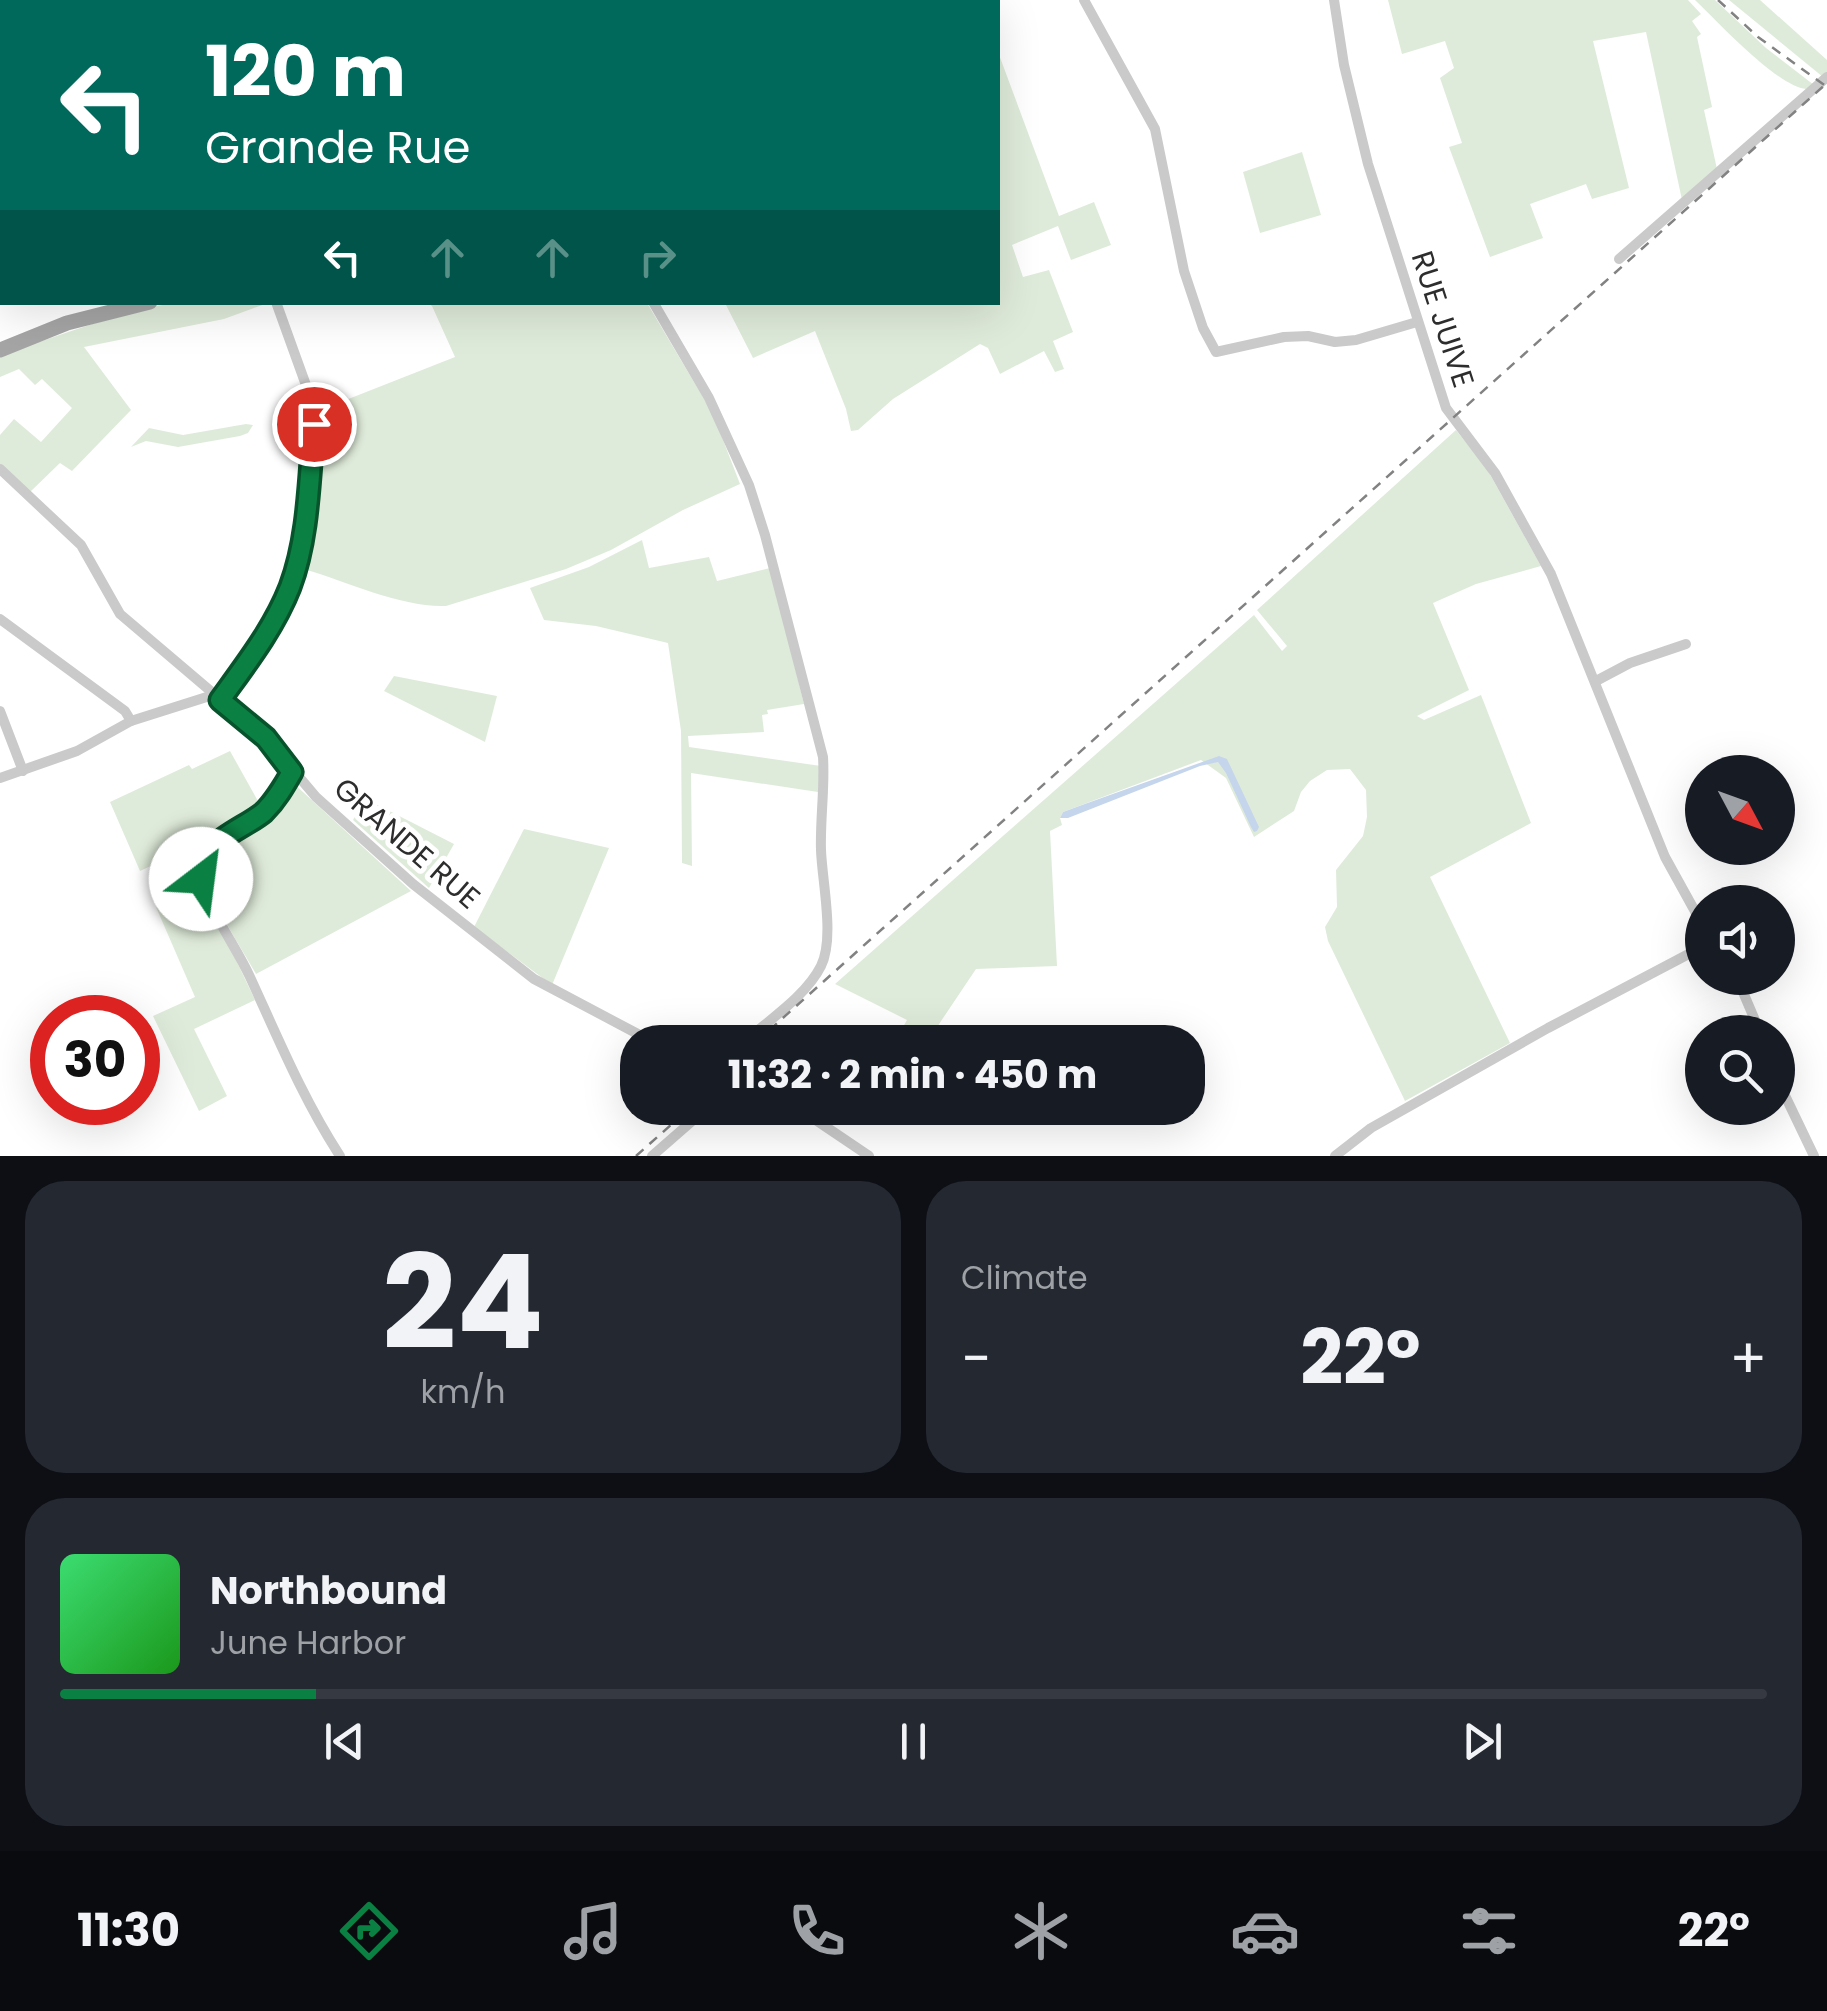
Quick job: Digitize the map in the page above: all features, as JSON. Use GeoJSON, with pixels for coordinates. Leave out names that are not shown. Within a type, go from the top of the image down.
{"type":"FeatureCollection","features":[{"type":"Feature","properties":{"kind":"main road"},"geometry":{"type":"LineString","coordinates":[[0,347],[136,305]]}},
{"type":"Feature","properties":{"kind":"street"},"geometry":{"type":"LineString","coordinates":[[1084,0],[1155,128],[1184,271],[1202,328],[1216,352],[1284,337],[1356,340],[1417,322]]}},
{"type":"Feature","properties":{"kind":"street","name":"RUE JUIVE"},"geometry":{"type":"LineString","coordinates":[[1334,0],[1344,66],[1368,164],[1446,408],[1503,486],[1551,574],[1665,857],[1685,893]]}},
{"type":"Feature","properties":{"kind":"street"},"geometry":{"type":"LineString","coordinates":[[1618,259],[1827,78]]}},
{"type":"Feature","properties":{"kind":"street"},"geometry":{"type":"LineString","coordinates":[[0,778],[77,752],[131,721],[217,698],[279,611],[296,567],[314,424],[311,399],[277,305]]}},
{"type":"Feature","properties":{"kind":"street"},"geometry":{"type":"LineString","coordinates":[[655,305],[709,398],[749,485],[822,757],[821,852],[827,933],[824,957],[800,992],[763,1025]]}},
{"type":"Feature","properties":{"kind":"street","name":"GRANDE RUE"},"geometry":{"type":"LineString","coordinates":[[0,469],[81,546],[120,614],[266,738],[292,772],[371,847],[534,979],[621,1025]]}},
{"type":"Feature","properties":{"kind":"street"},"geometry":{"type":"LineString","coordinates":[[0,619],[124,711],[131,721]]}},
{"type":"Feature","properties":{"kind":"street"},"geometry":{"type":"LineString","coordinates":[[0,636],[13,627]]}},
{"type":"Feature","properties":{"kind":"street"},"geometry":{"type":"LineString","coordinates":[[1596,681],[1630,663],[1686,644]]}},
{"type":"Feature","properties":{"kind":"street"},"geometry":{"type":"LineString","coordinates":[[0,712],[24,771]]}},
{"type":"Feature","properties":{"kind":"street"},"geometry":{"type":"LineString","coordinates":[[292,772],[263,812],[219,842],[199,865],[208,898],[250,975],[313,1116],[340,1156]]}},
{"type":"Feature","properties":{"kind":"street"},"geometry":{"type":"LineString","coordinates":[[1335,1156],[1371,1128],[1685,956]]}},
{"type":"Feature","properties":{"kind":"street"},"geometry":{"type":"LineString","coordinates":[[1795,1116],[1814,1156]]}},
{"type":"Feature","properties":{"kind":"street"},"geometry":{"type":"LineString","coordinates":[[652,1156],[687,1125]]}},
{"type":"Feature","properties":{"kind":"street"},"geometry":{"type":"LineString","coordinates":[[823,1125],[869,1156]]}},
{"type":"Feature","properties":{"kind":"green space"},"geometry":{"type":"Polygon","coordinates":[[[1388,0],[1688,0],[1701,14],[1692,21],[1701,34],[1697,37],[1712,107],[1704,110],[1717,169],[1682,200],[1646,32],[1593,41],[1629,188],[1592,199],[1586,184],[1530,204],[1543,238],[1490,257],[1449,147],[1462,143],[1440,78],[1454,68],[1445,41],[1402,54],[1388,0]]]}},
{"type":"Feature","properties":{"kind":"green space"},"geometry":{"type":"Polygon","coordinates":[[[1695,0],[1715,0],[1766,48],[1814,85],[1806,89],[1780,77],[1695,0]]]}},
{"type":"Feature","properties":{"kind":"green space"},"geometry":{"type":"Polygon","coordinates":[[[1729,0],[1760,0],[1827,60],[1827,73],[1823,77],[1729,0]]]}},
{"type":"Feature","properties":{"kind":"green space"},"geometry":{"type":"Polygon","coordinates":[[[1000,57],[1059,216],[1094,202],[1111,245],[1071,260],[1058,226],[1012,245],[1023,277],[1049,270],[1073,332],[1053,341],[1064,369],[1055,372],[1044,351],[1000,374],[988,348],[980,344],[893,399],[858,430],[851,431],[815,331],[753,358],[726,305],[1000,305],[1000,57]]]}},
{"type":"Feature","properties":{"kind":"green space"},"geometry":{"type":"Polygon","coordinates":[[[1302,152],[1321,215],[1260,233],[1243,172],[1302,152]]]}},
{"type":"Feature","properties":{"kind":"green space"},"geometry":{"type":"Polygon","coordinates":[[[163,305],[262,305],[224,319],[84,347],[131,410],[72,471],[60,463],[30,492],[0,464],[0,435],[14,419],[41,442],[72,408],[42,379],[35,385],[19,369],[0,377],[0,355],[137,309],[163,305]]]}},
{"type":"Feature","properties":{"kind":"green space"},"geometry":{"type":"Polygon","coordinates":[[[648,305],[713,414],[740,484],[566,569],[446,606],[394,599],[307,570],[303,566],[323,409],[455,357],[432,306],[648,305]]]}},
{"type":"Feature","properties":{"kind":"green space"},"geometry":{"type":"Polygon","coordinates":[[[253,425],[240,436],[178,447],[146,441],[131,447],[149,428],[183,435],[253,425]]]}},
{"type":"Feature","properties":{"kind":"green space"},"geometry":{"type":"Polygon","coordinates":[[[1456,430],[1487,469],[1541,566],[1476,584],[1433,603],[1469,690],[1417,716],[1424,720],[1481,695],[1531,823],[1430,877],[1510,1043],[1405,1101],[1328,941],[1325,927],[1337,907],[1336,870],[1363,836],[1367,817],[1366,790],[1350,769],[1327,770],[1310,781],[1294,811],[1254,837],[1226,778],[1201,760],[1063,812],[1062,825],[1050,831],[1057,966],[976,969],[938,1025],[904,1025],[907,1020],[835,984],[1254,615],[1282,651],[1287,646],[1257,610],[1456,430]]]}},
{"type":"Feature","properties":{"kind":"green space"},"geometry":{"type":"Polygon","coordinates":[[[642,540],[649,568],[709,557],[717,581],[770,568],[804,704],[767,710],[768,714],[762,715],[764,732],[688,736],[689,747],[821,766],[818,792],[691,773],[692,866],[682,863],[681,731],[668,643],[596,626],[544,620],[530,588],[589,567],[642,540]]]}},
{"type":"Feature","properties":{"kind":"green space"},"geometry":{"type":"Polygon","coordinates":[[[394,676],[497,696],[485,742],[384,691],[394,676]]]}},
{"type":"Feature","properties":{"kind":"green space"},"geometry":{"type":"Polygon","coordinates":[[[230,751],[263,810],[205,850],[195,867],[185,850],[140,871],[110,802],[189,765],[192,769],[230,751]]]}},
{"type":"Feature","properties":{"kind":"green space"},"geometry":{"type":"Polygon","coordinates":[[[292,782],[411,891],[256,974],[217,903],[208,861],[281,798],[292,782]]]}},
{"type":"Feature","properties":{"kind":"green space"},"geometry":{"type":"Polygon","coordinates":[[[366,799],[454,844],[429,888],[353,820],[366,799]]]}},
{"type":"Feature","properties":{"kind":"green space"},"geometry":{"type":"Polygon","coordinates":[[[524,829],[609,848],[552,985],[474,927],[524,829]]]}},
{"type":"Feature","properties":{"kind":"green space"},"geometry":{"type":"Polygon","coordinates":[[[205,895],[255,1000],[194,1029],[227,1096],[199,1111],[160,1030],[160,1013],[195,997],[156,907],[170,900],[182,905],[205,895]]]}},
{"type":"Feature","properties":{"kind":"water"},"geometry":{"type":"Polygon","coordinates":[[[1219,756],[1227,759],[1259,827],[1257,831],[1251,827],[1218,762],[1060,818],[1063,812],[1219,756]]]}},
{"type":"Feature","properties":{"kind":"railway"},"geometry":{"type":"LineString","coordinates":[[1718,0],[1758,37],[1827,87]]}},
{"type":"Feature","properties":{"kind":"railway"},"geometry":{"type":"LineString","coordinates":[[775,1025],[1827,83]]}},
{"type":"Feature","properties":{"kind":"railway"},"geometry":{"type":"LineString","coordinates":[[636,1156],[671,1125]]}},
{"type":"Feature","properties":{"kind":"route"},"geometry":{"type":"LineString","coordinates":[[201,879],[199,865],[207,852],[263,812],[292,772],[266,738],[220,700],[259,646],[290,588],[304,524],[314,424]]}}]}
